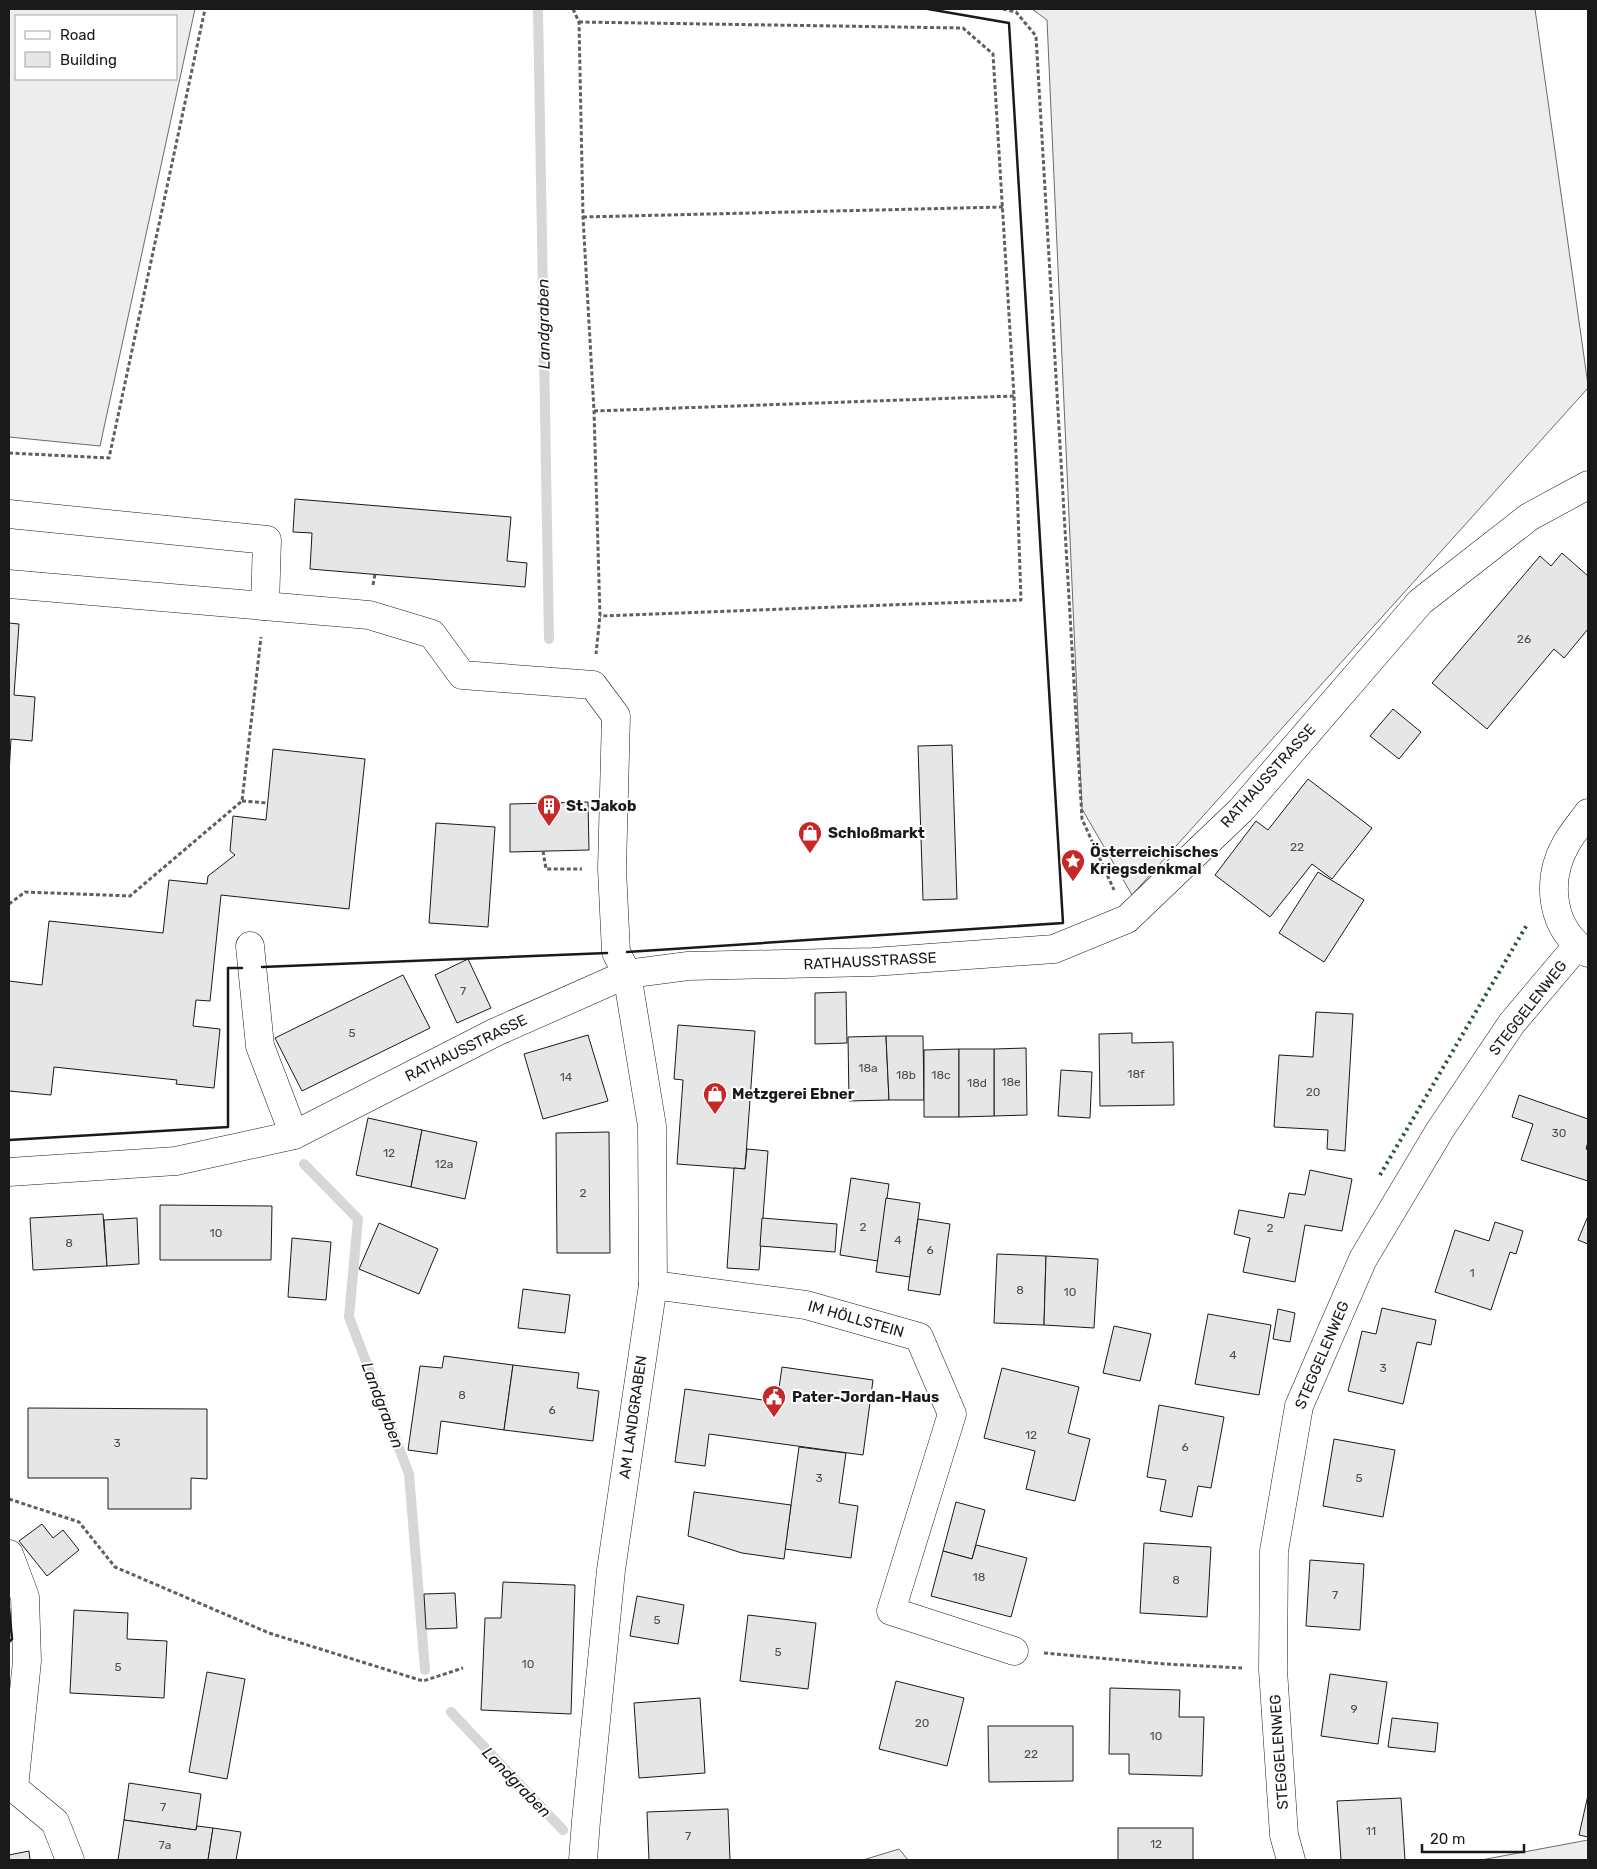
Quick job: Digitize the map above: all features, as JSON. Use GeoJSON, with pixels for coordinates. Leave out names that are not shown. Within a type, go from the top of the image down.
{"type":"FeatureCollection","features":[{"type":"Feature","properties":{"kind":"street","name":"RATHAUSSTRASSE"},"geometry":{"type":"LineString","coordinates":[[9,1172],[176,1161],[294,1135],[496,1032],[627,974],[688,966],[873,962],[1054,949],[1126,919],[1240,810],[1420,602],[1529,517],[1588,485]]}},
{"type":"Feature","properties":{"kind":"street"},"geometry":{"type":"LineString","coordinates":[[9,514],[267,540],[265,606]]}},
{"type":"Feature","properties":{"kind":"street"},"geometry":{"type":"LineString","coordinates":[[9,584],[369,615],[432,634],[462,675],[593,685]]}},
{"type":"Feature","properties":{"kind":"street","name":"AM LANDGRABEN"},"geometry":{"type":"LineString","coordinates":[[583,1860],[611,1570],[653,1285],[652,1126],[627,974],[616,952],[612,869],[616,716],[593,685]]}},
{"type":"Feature","properties":{"kind":"street"},"geometry":{"type":"LineString","coordinates":[[1583,950],[1562,925],[1553,893],[1560,857],[1566,844],[1588,813]]}},
{"type":"Feature","properties":{"kind":"street"},"geometry":{"type":"LineString","coordinates":[[250,946],[260,1046],[294,1135]]}},
{"type":"Feature","properties":{"kind":"street","name":"STEGGELENWEG"},"geometry":{"type":"LineString","coordinates":[[1291,1860],[1284,1835],[1274,1670],[1274,1551],[1299,1406],[1363,1259],[1435,1138],[1512,1023],[1583,950]]}},
{"type":"Feature","properties":{"kind":"street","name":"IM HÖLLSTEIN"},"geometry":{"type":"LineString","coordinates":[[653,1285],[806,1305],[919,1337],[952,1414],[891,1612],[1014,1651]]}},
{"type":"Feature","properties":{"kind":"street"},"geometry":{"type":"LineString","coordinates":[[9,1554],[25,1597],[27,1651],[11,1788],[55,1822],[70,1860]]}},
{"type":"Feature","properties":{"kind":"path"},"geometry":{"type":"LineString","coordinates":[[9,454],[109,458],[205,9]]}},
{"type":"Feature","properties":{"kind":"path"},"geometry":{"type":"LineString","coordinates":[[572,9],[579,22],[583,217],[594,411],[600,616],[593,685]]}},
{"type":"Feature","properties":{"kind":"path"},"geometry":{"type":"LineString","coordinates":[[1003,9],[1016,12],[1036,36],[1082,818],[1126,919]]}},
{"type":"Feature","properties":{"kind":"path"},"geometry":{"type":"LineString","coordinates":[[579,22],[964,28],[993,54],[1014,396],[1022,600],[600,616]]}},
{"type":"Feature","properties":{"kind":"path"},"geometry":{"type":"LineString","coordinates":[[583,217],[1003,207]]}},
{"type":"Feature","properties":{"kind":"path"},"geometry":{"type":"LineString","coordinates":[[594,411],[1014,396]]}},
{"type":"Feature","properties":{"kind":"path"},"geometry":{"type":"LineString","coordinates":[[9,904],[25,892],[130,896],[242,801],[265,606]]}},
{"type":"Feature","properties":{"kind":"path"},"geometry":{"type":"LineString","coordinates":[[242,801],[268,803]]}},
{"type":"Feature","properties":{"kind":"path"},"geometry":{"type":"LineString","coordinates":[[543,851],[546,869],[612,869]]}},
{"type":"Feature","properties":{"kind":"path"},"geometry":{"type":"LineString","coordinates":[[9,1499],[80,1522],[115,1567],[269,1633],[424,1681],[463,1668]]}},
{"type":"Feature","properties":{"kind":"path"},"geometry":{"type":"LineString","coordinates":[[1014,1651],[1165,1664],[1274,1670]]}},
{"type":"Feature","properties":{"kind":"shaded area"},"geometry":{"type":"Polygon","coordinates":[[[9,9],[195,9],[100,446],[9,437],[9,9]]]}},
{"type":"Feature","properties":{"kind":"shaded area"},"geometry":{"type":"Polygon","coordinates":[[[1032,9],[1535,9],[1588,385],[1588,388],[1132,895],[1082,809],[1047,20],[1032,9]]]}},
{"type":"Feature","properties":{"kind":"shaded area"},"geometry":{"type":"Polygon","coordinates":[[[1588,1840],[1588,1860],[1481,1860],[1588,1840]]]}},
{"type":"Feature","properties":{"kind":"shaded area"},"geometry":{"type":"Polygon","coordinates":[[[899,1849],[908,1860],[863,1860],[899,1849]]]}},
{"type":"Feature","properties":{"kind":"building"},"geometry":{"type":"Polygon","coordinates":[[[295,499],[511,517],[507,561],[527,563],[525,587],[310,569],[312,533],[293,532],[295,499]]]}},
{"type":"Feature","properties":{"kind":"building"},"geometry":{"type":"Polygon","coordinates":[[[1562,553],[1588,576],[1588,629],[1564,658],[1554,649],[1487,729],[1432,683],[1540,556],[1551,566],[1562,553]]]}},
{"type":"Feature","properties":{"kind":"building"},"geometry":{"type":"Polygon","coordinates":[[[9,623],[19,624],[14,695],[35,697],[32,741],[11,739],[9,774],[9,623]]]}},
{"type":"Feature","properties":{"kind":"building"},"geometry":{"type":"Polygon","coordinates":[[[1393,709],[1421,732],[1399,759],[1370,736],[1393,709]]]}},
{"type":"Feature","properties":{"kind":"building"},"geometry":{"type":"Polygon","coordinates":[[[952,745],[957,899],[923,900],[918,746],[952,745]]]}},
{"type":"Feature","properties":{"kind":"building"},"geometry":{"type":"Polygon","coordinates":[[[273,749],[365,759],[349,909],[221,895],[210,1001],[196,1000],[193,1026],[220,1029],[214,1088],[176,1084],[177,1080],[54,1067],[51,1095],[9,1091],[9,981],[42,985],[49,921],[163,933],[169,880],[207,884],[208,876],[235,855],[230,851],[233,816],[266,820],[273,749]]]}},
{"type":"Feature","properties":{"kind":"building"},"geometry":{"type":"Polygon","coordinates":[[[1308,779],[1372,828],[1332,879],[1312,864],[1270,917],[1215,875],[1256,821],[1268,830],[1308,779]]]}},
{"type":"Feature","properties":{"kind":"building","name":"St. Jakob"},"geometry":{"type":"Polygon","coordinates":[[[588,802],[589,850],[510,852],[510,804],[588,802]]]}},
{"type":"Feature","properties":{"kind":"building"},"geometry":{"type":"Polygon","coordinates":[[[436,823],[495,827],[488,927],[429,923],[436,823]]]}},
{"type":"Feature","properties":{"kind":"building"},"geometry":{"type":"Polygon","coordinates":[[[1318,872],[1364,900],[1324,962],[1279,933],[1318,872]]]}},
{"type":"Feature","properties":{"kind":"building"},"geometry":{"type":"Polygon","coordinates":[[[468,959],[491,1008],[457,1023],[435,975],[468,959]]]}},
{"type":"Feature","properties":{"kind":"building"},"geometry":{"type":"Polygon","coordinates":[[[403,975],[430,1028],[302,1091],[275,1038],[403,975]]]}},
{"type":"Feature","properties":{"kind":"building"},"geometry":{"type":"Polygon","coordinates":[[[846,992],[847,1043],[815,1044],[815,993],[846,992]]]}},
{"type":"Feature","properties":{"kind":"building"},"geometry":{"type":"Polygon","coordinates":[[[1316,1012],[1353,1014],[1345,1151],[1327,1149],[1328,1130],[1274,1127],[1279,1055],[1313,1057],[1316,1012]]]}},
{"type":"Feature","properties":{"kind":"building","name":"Metzgerei Ebner"},"geometry":{"type":"Polygon","coordinates":[[[678,1025],[755,1031],[745,1169],[677,1164],[683,1080],[674,1079],[678,1025]]]}},
{"type":"Feature","properties":{"kind":"building"},"geometry":{"type":"Polygon","coordinates":[[[1132,1033],[1132,1043],[1173,1042],[1174,1105],[1100,1106],[1099,1034],[1132,1033]]]}},
{"type":"Feature","properties":{"kind":"building"},"geometry":{"type":"Polygon","coordinates":[[[588,1035],[608,1101],[543,1119],[524,1054],[588,1035]]]}},
{"type":"Feature","properties":{"kind":"building"},"geometry":{"type":"Polygon","coordinates":[[[886,1036],[889,1100],[849,1101],[848,1037],[886,1036]]]}},
{"type":"Feature","properties":{"kind":"building"},"geometry":{"type":"Polygon","coordinates":[[[886,1036],[923,1036],[924,1100],[889,1100],[886,1036]]]}},
{"type":"Feature","properties":{"kind":"building"},"geometry":{"type":"Polygon","coordinates":[[[1026,1048],[1027,1115],[994,1116],[994,1049],[1026,1048]]]}},
{"type":"Feature","properties":{"kind":"building"},"geometry":{"type":"Polygon","coordinates":[[[959,1049],[959,1117],[924,1117],[924,1050],[959,1049]]]}},
{"type":"Feature","properties":{"kind":"building"},"geometry":{"type":"Polygon","coordinates":[[[959,1049],[994,1049],[994,1116],[959,1117],[959,1049]]]}},
{"type":"Feature","properties":{"kind":"building"},"geometry":{"type":"Polygon","coordinates":[[[1061,1070],[1092,1072],[1090,1118],[1058,1116],[1061,1070]]]}},
{"type":"Feature","properties":{"kind":"building"},"geometry":{"type":"Polygon","coordinates":[[[1519,1095],[1588,1119],[1588,1142],[1586,1149],[1588,1150],[1588,1181],[1521,1160],[1533,1124],[1512,1117],[1519,1095]]]}},
{"type":"Feature","properties":{"kind":"building"},"geometry":{"type":"Polygon","coordinates":[[[368,1118],[422,1130],[411,1187],[356,1175],[368,1118]]]}},
{"type":"Feature","properties":{"kind":"building"},"geometry":{"type":"Polygon","coordinates":[[[422,1130],[477,1142],[465,1199],[411,1187],[422,1130]]]}},
{"type":"Feature","properties":{"kind":"building"},"geometry":{"type":"Polygon","coordinates":[[[609,1132],[610,1253],[557,1253],[556,1133],[609,1132]]]}},
{"type":"Feature","properties":{"kind":"building"},"geometry":{"type":"Polygon","coordinates":[[[747,1149],[768,1151],[759,1270],[727,1268],[734,1168],[745,1169],[747,1149]]]}},
{"type":"Feature","properties":{"kind":"building"},"geometry":{"type":"Polygon","coordinates":[[[1310,1170],[1352,1179],[1342,1231],[1305,1225],[1295,1282],[1243,1272],[1250,1238],[1234,1234],[1239,1210],[1284,1218],[1289,1193],[1305,1195],[1310,1170]]]}},
{"type":"Feature","properties":{"kind":"building"},"geometry":{"type":"Polygon","coordinates":[[[851,1178],[889,1184],[878,1261],[840,1255],[851,1178]]]}},
{"type":"Feature","properties":{"kind":"building"},"geometry":{"type":"Polygon","coordinates":[[[886,1198],[920,1203],[910,1277],[876,1272],[886,1198]]]}},
{"type":"Feature","properties":{"kind":"building"},"geometry":{"type":"Polygon","coordinates":[[[160,1205],[272,1206],[271,1260],[160,1260],[160,1205]]]}},
{"type":"Feature","properties":{"kind":"building"},"geometry":{"type":"Polygon","coordinates":[[[103,1214],[107,1266],[33,1270],[30,1218],[103,1214]]]}},
{"type":"Feature","properties":{"kind":"building"},"geometry":{"type":"Polygon","coordinates":[[[1588,1216],[1588,1244],[1578,1240],[1588,1216]]]}},
{"type":"Feature","properties":{"kind":"building"},"geometry":{"type":"Polygon","coordinates":[[[137,1218],[139,1264],[107,1266],[104,1220],[137,1218]]]}},
{"type":"Feature","properties":{"kind":"building"},"geometry":{"type":"Polygon","coordinates":[[[762,1218],[837,1224],[835,1252],[760,1246],[762,1218]]]}},
{"type":"Feature","properties":{"kind":"building"},"geometry":{"type":"Polygon","coordinates":[[[918,1219],[950,1224],[940,1295],[908,1290],[918,1219]]]}},
{"type":"Feature","properties":{"kind":"building"},"geometry":{"type":"Polygon","coordinates":[[[1495,1222],[1523,1231],[1516,1254],[1510,1252],[1491,1310],[1435,1292],[1455,1230],[1489,1241],[1495,1222]]]}},
{"type":"Feature","properties":{"kind":"building"},"geometry":{"type":"Polygon","coordinates":[[[379,1223],[438,1249],[419,1294],[359,1269],[379,1223]]]}},
{"type":"Feature","properties":{"kind":"building"},"geometry":{"type":"Polygon","coordinates":[[[292,1238],[331,1242],[326,1300],[288,1297],[292,1238]]]}},
{"type":"Feature","properties":{"kind":"building"},"geometry":{"type":"Polygon","coordinates":[[[997,1254],[1046,1256],[1044,1325],[994,1323],[997,1254]]]}},
{"type":"Feature","properties":{"kind":"building"},"geometry":{"type":"Polygon","coordinates":[[[1046,1256],[1098,1259],[1094,1328],[1044,1325],[1046,1256]]]}},
{"type":"Feature","properties":{"kind":"building"},"geometry":{"type":"Polygon","coordinates":[[[523,1289],[570,1295],[565,1333],[518,1328],[523,1289]]]}},
{"type":"Feature","properties":{"kind":"building"},"geometry":{"type":"Polygon","coordinates":[[[1382,1308],[1436,1320],[1431,1345],[1417,1342],[1403,1404],[1348,1391],[1362,1331],[1376,1334],[1382,1308]]]}},
{"type":"Feature","properties":{"kind":"building"},"geometry":{"type":"Polygon","coordinates":[[[1278,1309],[1295,1313],[1290,1342],[1273,1339],[1278,1309]]]}},
{"type":"Feature","properties":{"kind":"building"},"geometry":{"type":"Polygon","coordinates":[[[1208,1314],[1271,1325],[1259,1395],[1195,1384],[1208,1314]]]}},
{"type":"Feature","properties":{"kind":"building"},"geometry":{"type":"Polygon","coordinates":[[[1114,1326],[1151,1334],[1140,1381],[1103,1373],[1114,1326]]]}},
{"type":"Feature","properties":{"kind":"building"},"geometry":{"type":"Polygon","coordinates":[[[444,1356],[513,1365],[504,1430],[441,1421],[437,1454],[408,1450],[420,1366],[442,1368],[444,1356]]]}},
{"type":"Feature","properties":{"kind":"building"},"geometry":{"type":"Polygon","coordinates":[[[513,1365],[579,1373],[577,1388],[599,1391],[593,1441],[504,1430],[513,1365]]]}},
{"type":"Feature","properties":{"kind":"building","name":"Pater-Jordan-Haus"},"geometry":{"type":"Polygon","coordinates":[[[782,1367],[873,1380],[863,1455],[709,1434],[705,1466],[675,1462],[685,1389],[777,1402],[782,1367]]]}},
{"type":"Feature","properties":{"kind":"building"},"geometry":{"type":"Polygon","coordinates":[[[1002,1368],[1079,1387],[1068,1433],[1090,1439],[1075,1501],[1026,1489],[1035,1451],[984,1438],[1002,1368]]]}},
{"type":"Feature","properties":{"kind":"building"},"geometry":{"type":"Polygon","coordinates":[[[1159,1405],[1224,1417],[1211,1488],[1198,1486],[1192,1517],[1160,1511],[1166,1480],[1147,1477],[1159,1405]]]}},
{"type":"Feature","properties":{"kind":"building"},"geometry":{"type":"Polygon","coordinates":[[[28,1408],[207,1409],[207,1479],[191,1478],[191,1509],[108,1509],[108,1478],[28,1478],[28,1408]]]}},
{"type":"Feature","properties":{"kind":"building"},"geometry":{"type":"Polygon","coordinates":[[[1334,1439],[1395,1450],[1383,1517],[1323,1506],[1334,1439]]]}},
{"type":"Feature","properties":{"kind":"building"},"geometry":{"type":"Polygon","coordinates":[[[799,1447],[846,1453],[839,1503],[858,1506],[851,1558],[785,1549],[799,1447]]]}},
{"type":"Feature","properties":{"kind":"building"},"geometry":{"type":"Polygon","coordinates":[[[694,1492],[791,1505],[784,1559],[742,1553],[688,1536],[694,1492]]]}},
{"type":"Feature","properties":{"kind":"building"},"geometry":{"type":"Polygon","coordinates":[[[956,1502],[985,1510],[972,1559],[943,1551],[956,1502]]]}},
{"type":"Feature","properties":{"kind":"building"},"geometry":{"type":"Polygon","coordinates":[[[42,1524],[53,1538],[63,1530],[79,1550],[47,1576],[19,1541],[42,1524]]]}},
{"type":"Feature","properties":{"kind":"building"},"geometry":{"type":"Polygon","coordinates":[[[1144,1543],[1211,1547],[1207,1617],[1140,1613],[1144,1543]]]}},
{"type":"Feature","properties":{"kind":"building"},"geometry":{"type":"Polygon","coordinates":[[[976,1545],[1027,1558],[1011,1617],[931,1596],[943,1551],[972,1559],[976,1545]]]}},
{"type":"Feature","properties":{"kind":"building"},"geometry":{"type":"Polygon","coordinates":[[[1310,1560],[1364,1564],[1360,1630],[1306,1626],[1310,1560]]]}},
{"type":"Feature","properties":{"kind":"building"},"geometry":{"type":"Polygon","coordinates":[[[503,1582],[575,1585],[571,1714],[481,1710],[485,1618],[501,1618],[503,1582]]]}},
{"type":"Feature","properties":{"kind":"building"},"geometry":{"type":"Polygon","coordinates":[[[455,1593],[457,1628],[426,1629],[424,1594],[455,1593]]]}},
{"type":"Feature","properties":{"kind":"building"},"geometry":{"type":"Polygon","coordinates":[[[637,1596],[684,1605],[678,1644],[630,1636],[637,1596]]]}},
{"type":"Feature","properties":{"kind":"building"},"geometry":{"type":"Polygon","coordinates":[[[74,1610],[128,1613],[127,1639],[167,1641],[164,1698],[70,1693],[74,1610]]]}},
{"type":"Feature","properties":{"kind":"building"},"geometry":{"type":"Polygon","coordinates":[[[748,1615],[816,1623],[808,1689],[740,1681],[748,1615]]]}},
{"type":"Feature","properties":{"kind":"building"},"geometry":{"type":"Polygon","coordinates":[[[207,1672],[245,1679],[227,1779],[189,1772],[207,1672]]]}},
{"type":"Feature","properties":{"kind":"building"},"geometry":{"type":"Polygon","coordinates":[[[1330,1674],[1387,1682],[1378,1744],[1321,1736],[1330,1674]]]}},
{"type":"Feature","properties":{"kind":"building"},"geometry":{"type":"Polygon","coordinates":[[[896,1681],[964,1698],[947,1766],[879,1749],[896,1681]]]}},
{"type":"Feature","properties":{"kind":"building"},"geometry":{"type":"Polygon","coordinates":[[[1110,1688],[1180,1690],[1179,1717],[1204,1717],[1202,1776],[1129,1774],[1129,1754],[1109,1754],[1110,1688]]]}},
{"type":"Feature","properties":{"kind":"building"},"geometry":{"type":"Polygon","coordinates":[[[700,1698],[705,1773],[639,1778],[634,1703],[700,1698]]]}},
{"type":"Feature","properties":{"kind":"building"},"geometry":{"type":"Polygon","coordinates":[[[1392,1718],[1438,1723],[1435,1752],[1388,1747],[1392,1718]]]}},
{"type":"Feature","properties":{"kind":"building"},"geometry":{"type":"Polygon","coordinates":[[[988,1726],[1073,1726],[1073,1781],[989,1782],[988,1726]]]}},
{"type":"Feature","properties":{"kind":"building"},"geometry":{"type":"Polygon","coordinates":[[[129,1783],[201,1794],[196,1830],[124,1820],[129,1783]]]}},
{"type":"Feature","properties":{"kind":"building"},"geometry":{"type":"Polygon","coordinates":[[[1588,1795],[1588,1837],[1579,1835],[1588,1795]]]}},
{"type":"Feature","properties":{"kind":"building"},"geometry":{"type":"Polygon","coordinates":[[[1401,1798],[1405,1860],[1341,1860],[1337,1801],[1401,1798]]]}},
{"type":"Feature","properties":{"kind":"building"},"geometry":{"type":"Polygon","coordinates":[[[728,1809],[730,1860],[649,1860],[647,1812],[728,1809]]]}},
{"type":"Feature","properties":{"kind":"building"},"geometry":{"type":"Polygon","coordinates":[[[124,1820],[196,1830],[197,1826],[213,1828],[208,1860],[118,1860],[124,1820]]]}},
{"type":"Feature","properties":{"kind":"building"},"geometry":{"type":"Polygon","coordinates":[[[213,1828],[241,1832],[236,1860],[208,1860],[213,1828]]]}},
{"type":"Feature","properties":{"kind":"building"},"geometry":{"type":"Polygon","coordinates":[[[1118,1828],[1193,1828],[1193,1860],[1118,1860],[1118,1828]]]}},
{"type":"Feature","properties":{"kind":"building"},"geometry":{"type":"Polygon","coordinates":[[[29,1851],[30,1860],[9,1860],[9,1855],[29,1851]]]}},
{"type":"Feature","properties":{"kind":"waterway","name":"Landgraben"},"geometry":{"type":"LineString","coordinates":[[538,9],[549,639]]}},
{"type":"Feature","properties":{"kind":"waterway","name":"Landgraben"},"geometry":{"type":"LineString","coordinates":[[304,1164],[358,1219],[349,1317],[409,1474],[425,1670]]}},
{"type":"Feature","properties":{"kind":"waterway","name":"Landgraben"},"geometry":{"type":"LineString","coordinates":[[451,1712],[563,1830]]}},
{"type":"Feature","properties":{"kind":"hedge"},"geometry":{"type":"LineString","coordinates":[[1380,1175],[1528,923]]}},
{"type":"Feature","properties":{"kind":"wall"},"geometry":{"type":"LineString","coordinates":[[627,952],[1063,923],[1009,23],[928,9]]}},
{"type":"Feature","properties":{"kind":"wall"},"geometry":{"type":"LineString","coordinates":[[262,967],[607,953]]}},
{"type":"Feature","properties":{"kind":"wall"},"geometry":{"type":"LineString","coordinates":[[9,1140],[228,1127],[228,968],[242,968]]}},
{"type":"Feature","properties":{"kind":"wall"},"geometry":{"type":"LineString","coordinates":[[9,1608],[12,1639],[9,1642]]}},
{"type":"Feature","properties":{"kind":"place","name":"St. Jakob"},"geometry":{"type":"Point","coordinates":[549,827]}},
{"type":"Feature","properties":{"kind":"place","name":"Schloßmarkt"},"geometry":{"type":"Point","coordinates":[810,854]}},
{"type":"Feature","properties":{"kind":"place","name":"Österreichisches Kriegsdenkmal"},"geometry":{"type":"Point","coordinates":[1073,882]}},
{"type":"Feature","properties":{"kind":"place","name":"Metzgerei Ebner"},"geometry":{"type":"Point","coordinates":[715,1115]}},
{"type":"Feature","properties":{"kind":"place","name":"Pater-Jordan-Haus"},"geometry":{"type":"Point","coordinates":[774,1418]}}]}
